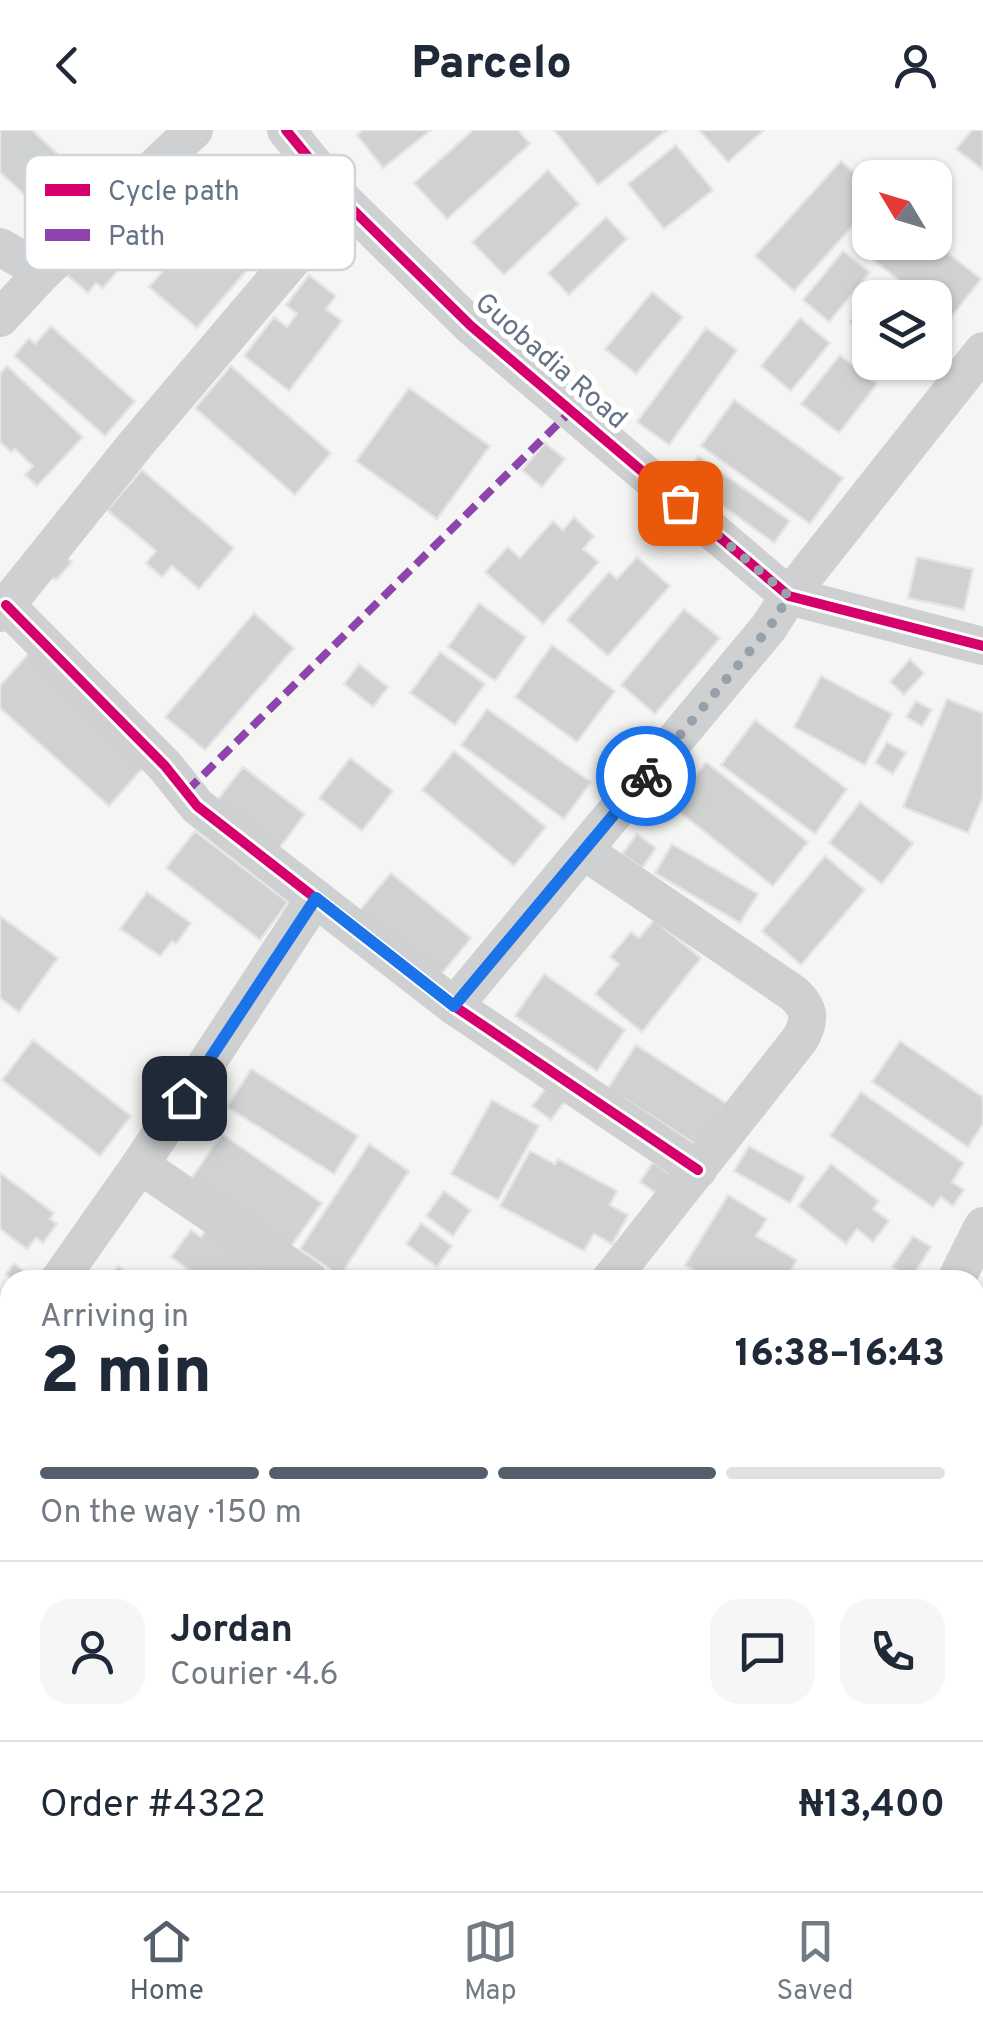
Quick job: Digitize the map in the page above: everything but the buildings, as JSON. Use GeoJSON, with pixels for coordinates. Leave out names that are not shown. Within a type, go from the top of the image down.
{"type":"FeatureCollection","features":[{"type":"Feature","properties":{"kind":"street"},"geometry":{"type":"LineString","coordinates":[[167,155],[194,130]]}},
{"type":"Feature","properties":{"kind":"street","name":"Guobadia Road"},"geometry":{"type":"LineString","coordinates":[[286,130],[306,155]]}},
{"type":"Feature","properties":{"kind":"street","name":"Guobadia Road"},"geometry":{"type":"LineString","coordinates":[[355,213],[472,326],[789,596],[983,646]]}},
{"type":"Feature","properties":{"kind":"street"},"geometry":{"type":"LineString","coordinates":[[0,247],[25,262]]}},
{"type":"Feature","properties":{"kind":"street"},"geometry":{"type":"LineString","coordinates":[[0,318],[43,272],[40,270]]}},
{"type":"Feature","properties":{"kind":"street"},"geometry":{"type":"LineString","coordinates":[[283,270],[3,609],[166,766],[197,806],[454,1006],[698,1170]]}},
{"type":"Feature","properties":{"kind":"street"},"geometry":{"type":"LineString","coordinates":[[454,1006],[769,628],[789,596],[983,351]]}},
{"type":"Feature","properties":{"kind":"street"},"geometry":{"type":"LineString","coordinates":[[584,851],[793,993],[807,1009],[807,1026],[800,1039],[618,1270]]}},
{"type":"Feature","properties":{"kind":"street"},"geometry":{"type":"LineString","coordinates":[[66,1270],[316,898]]}},
{"type":"Feature","properties":{"kind":"street"},"geometry":{"type":"LineString","coordinates":[[140,1164],[294,1270]]}},
{"type":"Feature","properties":{"kind":"street"},"geometry":{"type":"LineString","coordinates":[[961,1270],[983,1226]]}},
{"type":"Feature","properties":{"kind":"marked path"},"geometry":{"type":"LineString","coordinates":[[187,791],[571,411]]}},
{"type":"Feature","properties":{"kind":"cycle path"},"geometry":{"type":"LineString","coordinates":[[286,130],[306,155]]}},
{"type":"Feature","properties":{"kind":"cycle path"},"geometry":{"type":"LineString","coordinates":[[355,212],[471,326],[789,596],[983,646]]}},
{"type":"Feature","properties":{"kind":"cycle path"},"geometry":{"type":"LineString","coordinates":[[6,605],[165,766],[197,806],[454,1006],[698,1170]]}},
{"type":"Feature","properties":{"kind":"way so far"},"geometry":{"type":"LineString","coordinates":[[646,776],[769,628],[789,596],[680,503]]}},
{"type":"Feature","properties":{"kind":"route"},"geometry":{"type":"LineString","coordinates":[[184,1098],[316,898],[454,1006],[646,776]]}}]}
